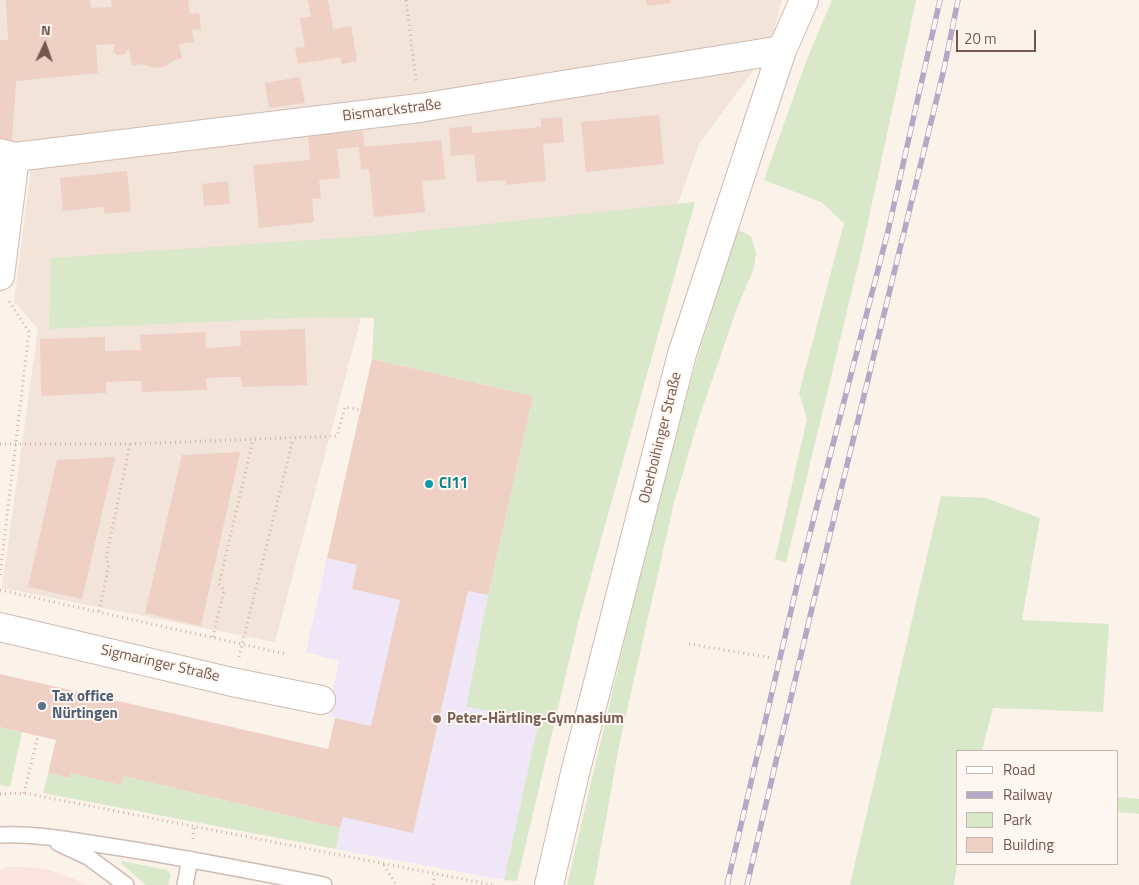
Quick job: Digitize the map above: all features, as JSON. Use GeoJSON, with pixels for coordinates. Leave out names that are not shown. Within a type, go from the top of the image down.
{"type":"FeatureCollection","features":[{"type":"Feature","properties":{"kind":"street","name":"Oberboihinger Straße"},"geometry":{"type":"LineString","coordinates":[[549,885],[577,764],[682,354],[782,50],[804,0]]}},
{"type":"Feature","properties":{"kind":"street","name":"Bismarckstraße"},"geometry":{"type":"LineString","coordinates":[[8,155],[419,108],[782,50]]}},
{"type":"Feature","properties":{"kind":"street"},"geometry":{"type":"LineString","coordinates":[[2,285],[8,155]]}},
{"type":"Feature","properties":{"kind":"street","name":"Sigmaringer Straße"},"geometry":{"type":"LineString","coordinates":[[0,627],[232,682],[321,700]]}},
{"type":"Feature","properties":{"kind":"lane"},"geometry":{"type":"LineString","coordinates":[[0,835],[45,836],[190,859],[324,885]]}},
{"type":"Feature","properties":{"kind":"lane"},"geometry":{"type":"LineString","coordinates":[[45,836],[88,857],[126,885]]}},
{"type":"Feature","properties":{"kind":"lane"},"geometry":{"type":"LineString","coordinates":[[184,885],[190,859]]}},
{"type":"Feature","properties":{"kind":"path"},"geometry":{"type":"LineString","coordinates":[[406,0],[419,108]]}},
{"type":"Feature","properties":{"kind":"path"},"geometry":{"type":"LineString","coordinates":[[0,575],[30,332],[2,285]]}},
{"type":"Feature","properties":{"kind":"path"},"geometry":{"type":"LineString","coordinates":[[0,444],[130,444],[337,436],[345,407],[361,410]]}},
{"type":"Feature","properties":{"kind":"path"},"geometry":{"type":"LineString","coordinates":[[232,682],[293,438]]}},
{"type":"Feature","properties":{"kind":"path"},"geometry":{"type":"LineString","coordinates":[[213,637],[224,590],[219,584],[253,440]]}},
{"type":"Feature","properties":{"kind":"path"},"geometry":{"type":"LineString","coordinates":[[99,611],[108,564],[106,558],[130,444]]}},
{"type":"Feature","properties":{"kind":"path"},"geometry":{"type":"LineString","coordinates":[[0,590],[286,654]]}},
{"type":"Feature","properties":{"kind":"path"},"geometry":{"type":"LineString","coordinates":[[689,644],[773,658]]}},
{"type":"Feature","properties":{"kind":"path"},"geometry":{"type":"LineString","coordinates":[[24,794],[38,736]]}},
{"type":"Feature","properties":{"kind":"path"},"geometry":{"type":"LineString","coordinates":[[0,794],[24,794],[492,885]]}},
{"type":"Feature","properties":{"kind":"path"},"geometry":{"type":"LineString","coordinates":[[383,864],[396,885]]}},
{"type":"Feature","properties":{"kind":"path"},"geometry":{"type":"LineString","coordinates":[[433,885],[435,875]]}},
{"type":"Feature","properties":{"kind":"shaded area"},"geometry":{"type":"Polygon","coordinates":[[[0,0],[782,0],[769,49],[699,144],[656,266],[368,292],[275,642],[2,588],[38,329],[14,302],[33,151],[0,143],[0,0]]]}},
{"type":"Feature","properties":{"kind":"shaded area","name":"Peter-Härtling-Gymnasium"},"geometry":{"type":"Polygon","coordinates":[[[327,558],[488,595],[466,707],[539,720],[504,880],[336,849],[357,755],[371,726],[328,716],[339,661],[306,652],[327,558]]]}},
{"type":"Feature","properties":{"kind":"shaded area"},"geometry":{"type":"Polygon","coordinates":[[[8,867],[49,870],[85,885],[0,885],[0,870],[8,867]]]}},
{"type":"Feature","properties":{"kind":"green space"},"geometry":{"type":"Polygon","coordinates":[[[832,0],[916,0],[863,245],[786,563],[775,559],[807,419],[799,393],[844,223],[821,202],[764,180],[807,59],[832,0]]]}},
{"type":"Feature","properties":{"kind":"green space"},"geometry":{"type":"Polygon","coordinates":[[[695,202],[580,615],[517,881],[504,880],[539,720],[466,707],[488,595],[533,396],[372,359],[374,318],[317,317],[49,329],[51,258],[382,235],[695,202]]]}},
{"type":"Feature","properties":{"kind":"green space"},"geometry":{"type":"Polygon","coordinates":[[[737,229],[751,236],[756,253],[754,268],[737,308],[698,421],[674,503],[620,741],[594,885],[567,885],[661,485],[737,229]]]}},
{"type":"Feature","properties":{"kind":"green space"},"geometry":{"type":"Polygon","coordinates":[[[941,496],[986,498],[1040,518],[1022,620],[1109,624],[1103,712],[993,708],[982,750],[956,750],[957,865],[954,885],[850,885],[941,496]]]}},
{"type":"Feature","properties":{"kind":"green space"},"geometry":{"type":"Polygon","coordinates":[[[0,727],[22,732],[10,787],[0,785],[0,727]]]}},
{"type":"Feature","properties":{"kind":"green space"},"geometry":{"type":"Polygon","coordinates":[[[48,773],[69,778],[71,773],[121,785],[124,776],[340,828],[336,849],[43,793],[48,773]]]}},
{"type":"Feature","properties":{"kind":"green space"},"geometry":{"type":"Polygon","coordinates":[[[1119,797],[1139,799],[1139,814],[1119,812],[1119,797]]]}},
{"type":"Feature","properties":{"kind":"green space"},"geometry":{"type":"Polygon","coordinates":[[[122,861],[167,870],[171,875],[168,885],[146,885],[122,864],[122,861]]]}},
{"type":"Feature","properties":{"kind":"building"},"geometry":{"type":"Polygon","coordinates":[[[6,0],[90,0],[91,8],[112,7],[111,0],[188,0],[190,14],[199,13],[201,29],[192,30],[194,42],[179,44],[182,58],[166,66],[155,68],[141,64],[132,66],[129,48],[125,54],[117,55],[113,52],[115,44],[96,45],[98,73],[16,81],[12,141],[0,139],[0,40],[8,40],[6,0]]]}},
{"type":"Feature","properties":{"kind":"building"},"geometry":{"type":"Polygon","coordinates":[[[308,0],[328,0],[333,29],[351,26],[357,61],[342,64],[340,57],[298,64],[295,48],[305,47],[300,18],[311,17],[308,0]]]}},
{"type":"Feature","properties":{"kind":"building"},"geometry":{"type":"Polygon","coordinates":[[[646,0],[671,0],[671,3],[647,6],[646,0]]]}},
{"type":"Feature","properties":{"kind":"building"},"geometry":{"type":"Polygon","coordinates":[[[300,77],[305,103],[269,108],[265,83],[300,77]]]}},
{"type":"Feature","properties":{"kind":"building"},"geometry":{"type":"Polygon","coordinates":[[[659,115],[664,164],[586,172],[581,122],[659,115]]]}},
{"type":"Feature","properties":{"kind":"building"},"geometry":{"type":"Polygon","coordinates":[[[562,117],[564,142],[543,144],[546,181],[506,185],[506,180],[477,182],[474,154],[451,156],[449,128],[472,126],[472,133],[541,127],[541,119],[562,117]]]}},
{"type":"Feature","properties":{"kind":"building"},"geometry":{"type":"Polygon","coordinates":[[[363,131],[364,147],[441,140],[445,179],[422,181],[425,212],[374,217],[369,169],[361,170],[359,147],[337,149],[340,178],[319,180],[321,198],[312,199],[314,222],[259,228],[253,165],[310,160],[308,135],[363,131]]]}},
{"type":"Feature","properties":{"kind":"building"},"geometry":{"type":"Polygon","coordinates":[[[127,171],[131,211],[105,214],[104,207],[63,211],[60,178],[127,171]]]}},
{"type":"Feature","properties":{"kind":"building"},"geometry":{"type":"Polygon","coordinates":[[[228,181],[230,204],[204,206],[202,184],[228,181]]]}},
{"type":"Feature","properties":{"kind":"building"},"geometry":{"type":"Polygon","coordinates":[[[305,329],[307,385],[242,387],[241,377],[228,377],[206,378],[207,390],[142,392],[141,381],[127,381],[106,382],[106,393],[41,396],[40,339],[105,337],[105,351],[141,350],[140,335],[205,332],[206,348],[241,346],[240,331],[305,329]]]}},
{"type":"Feature","properties":{"kind":"building"},"geometry":{"type":"Polygon","coordinates":[[[372,359],[533,396],[488,595],[468,591],[413,833],[343,817],[340,828],[124,776],[121,785],[71,773],[70,778],[48,773],[56,740],[0,727],[0,674],[328,749],[335,718],[371,726],[400,600],[352,589],[357,565],[327,558],[372,359]]]}},
{"type":"Feature","properties":{"kind":"building"},"geometry":{"type":"Polygon","coordinates":[[[240,452],[201,626],[145,613],[182,455],[240,452]]]}},
{"type":"Feature","properties":{"kind":"building"},"geometry":{"type":"Polygon","coordinates":[[[115,457],[82,599],[28,587],[57,460],[115,457]]]}},
{"type":"Feature","properties":{"kind":"railway"},"geometry":{"type":"LineString","coordinates":[[727,885],[801,568],[888,231],[940,0]]}},
{"type":"Feature","properties":{"kind":"railway"},"geometry":{"type":"LineString","coordinates":[[747,885],[812,608],[944,69],[958,0]]}},
{"type":"Feature","properties":{"kind":"place","name":"CI11"},"geometry":{"type":"Point","coordinates":[429,484]}},
{"type":"Feature","properties":{"kind":"place","name":"Tax office Nürtingen"},"geometry":{"type":"Point","coordinates":[42,706]}},
{"type":"Feature","properties":{"kind":"place","name":"Peter-Härtling-Gymnasium"},"geometry":{"type":"Point","coordinates":[437,719]}}]}
